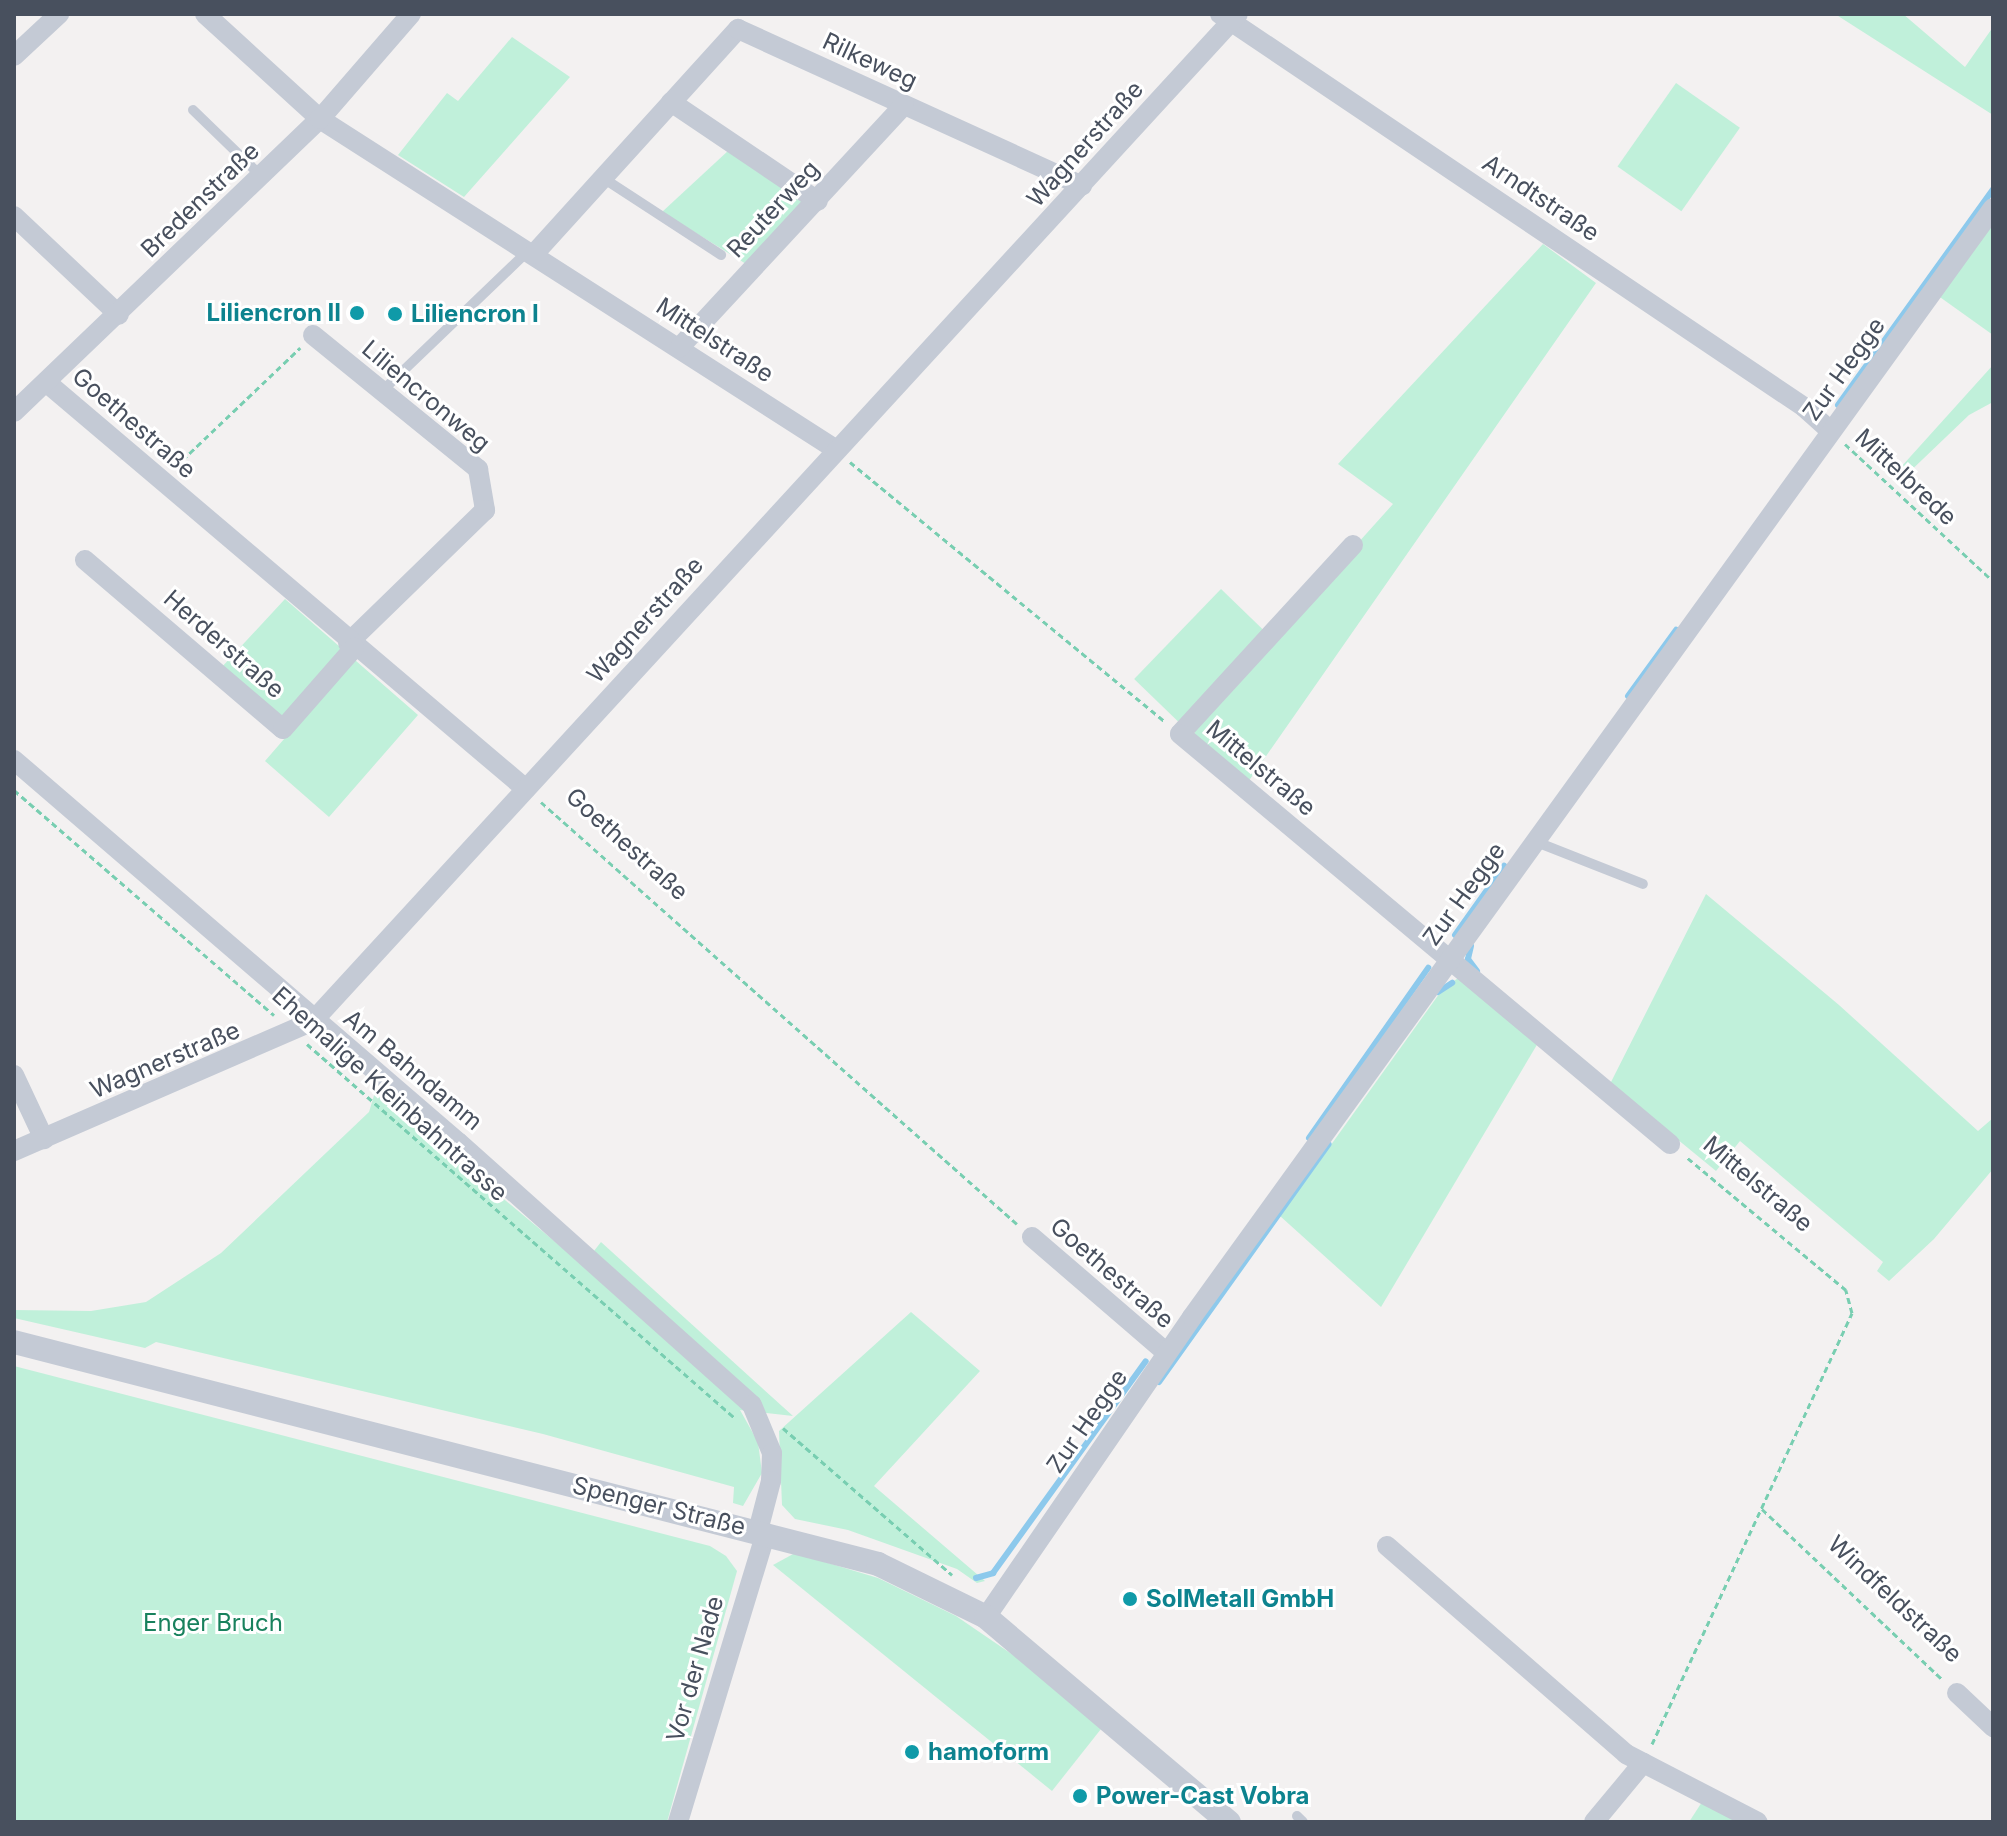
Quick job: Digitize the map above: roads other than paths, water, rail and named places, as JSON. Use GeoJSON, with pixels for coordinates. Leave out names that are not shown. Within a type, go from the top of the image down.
{"type":"FeatureCollection","features":[{"type":"Feature","properties":{"kind":"street"},"geometry":{"type":"LineString","coordinates":[[14,56],[59,14]]}},
{"type":"Feature","properties":{"kind":"street","name":"Mittelstraße"},"geometry":{"type":"LineString","coordinates":[[205,14],[320,119],[835,449]]}},
{"type":"Feature","properties":{"kind":"street","name":"Bredenstraße"},"geometry":{"type":"LineString","coordinates":[[14,412],[119,315],[320,119],[411,14]]}},
{"type":"Feature","properties":{"kind":"street","name":"Wagnerstraße"},"geometry":{"type":"LineString","coordinates":[[14,1151],[295,1033],[313,1021],[835,449],[1082,186],[1230,16]]}},
{"type":"Feature","properties":{"kind":"street","name":"Arndtstraße"},"geometry":{"type":"LineString","coordinates":[[1230,16],[1804,407],[1831,431]]}},
{"type":"Feature","properties":{"kind":"street","name":"Rilkeweg"},"geometry":{"type":"LineString","coordinates":[[531,252],[603,178],[738,29],[1082,186]]}},
{"type":"Feature","properties":{"kind":"street"},"geometry":{"type":"LineString","coordinates":[[671,102],[818,201]]}},
{"type":"Feature","properties":{"kind":"street","name":"Reuterweg"},"geometry":{"type":"LineString","coordinates":[[679,348],[904,105]]}},
{"type":"Feature","properties":{"kind":"street","name":"Zur Hegge"},"geometry":{"type":"LineString","coordinates":[[986,1617],[1167,1353],[1449,958],[1993,208]]}},
{"type":"Feature","properties":{"kind":"street"},"geometry":{"type":"LineString","coordinates":[[14,216],[119,315]]}},
{"type":"Feature","properties":{"kind":"street","name":"Liliencronweg"},"geometry":{"type":"LineString","coordinates":[[313,335],[478,469],[485,510],[351,645]]}},
{"type":"Feature","properties":{"kind":"street","name":"Goethestraße"},"geometry":{"type":"LineString","coordinates":[[46,382],[351,645],[526,789]]}},
{"type":"Feature","properties":{"kind":"street","name":"Mittelstraße"},"geometry":{"type":"LineString","coordinates":[[1353,545],[1180,734],[1670,1144]]}},
{"type":"Feature","properties":{"kind":"street","name":"Herderstraße"},"geometry":{"type":"LineString","coordinates":[[85,560],[283,729],[351,645]]}},
{"type":"Feature","properties":{"kind":"street","name":"Am Bahndamm"},"geometry":{"type":"LineString","coordinates":[[14,760],[673,1331],[752,1405],[766,1430],[771,1481],[762,1532]]}},
{"type":"Feature","properties":{"kind":"street"},"geometry":{"type":"LineString","coordinates":[[14,1075],[44,1139]]}},
{"type":"Feature","properties":{"kind":"street","name":"Goethestraße"},"geometry":{"type":"LineString","coordinates":[[1032,1237],[1167,1353]]}},
{"type":"Feature","properties":{"kind":"street","name":"Spenger Straße"},"geometry":{"type":"LineString","coordinates":[[14,1342],[878,1564],[986,1617],[1040,1657],[1222,1820]]}},
{"type":"Feature","properties":{"kind":"street","name":"Vor der Nade"},"geometry":{"type":"LineString","coordinates":[[678,1822],[762,1532]]}},
{"type":"Feature","properties":{"kind":"street"},"geometry":{"type":"LineString","coordinates":[[1387,1546],[1643,1763],[1758,1822]]}},
{"type":"Feature","properties":{"kind":"street","name":"Windfeldstraße"},"geometry":{"type":"LineString","coordinates":[[1957,1693],[1993,1727]]}},
{"type":"Feature","properties":{"kind":"street"},"geometry":{"type":"LineString","coordinates":[[1594,1822],[1643,1763]]}},
{"type":"Feature","properties":{"kind":"lane"},"geometry":{"type":"LineString","coordinates":[[193,110],[261,176]]}},
{"type":"Feature","properties":{"kind":"lane"},"geometry":{"type":"LineString","coordinates":[[603,178],[721,255]]}},
{"type":"Feature","properties":{"kind":"lane"},"geometry":{"type":"LineString","coordinates":[[381,392],[531,252]]}},
{"type":"Feature","properties":{"kind":"lane"},"geometry":{"type":"LineString","coordinates":[[1534,841],[1643,884]]}},
{"type":"Feature","properties":{"kind":"waterway"},"geometry":{"type":"LineString","coordinates":[[1838,405],[1993,189]]}},
{"type":"Feature","properties":{"kind":"waterway"},"geometry":{"type":"LineString","coordinates":[[1628,696],[1676,630]]}},
{"type":"Feature","properties":{"kind":"waterway"},"geometry":{"type":"LineString","coordinates":[[1455,935],[1504,866]]}},
{"type":"Feature","properties":{"kind":"waterway"},"geometry":{"type":"LineString","coordinates":[[1471,946],[1468,959],[1477,971]]}},
{"type":"Feature","properties":{"kind":"waterway"},"geometry":{"type":"LineString","coordinates":[[1309,1138],[1428,968]]}},
{"type":"Feature","properties":{"kind":"waterway"},"geometry":{"type":"LineString","coordinates":[[1438,992],[1452,983]]}},
{"type":"Feature","properties":{"kind":"waterway"},"geometry":{"type":"LineString","coordinates":[[1159,1382],[1329,1144]]}},
{"type":"Feature","properties":{"kind":"waterway"},"geometry":{"type":"LineString","coordinates":[[976,1578],[993,1573],[1146,1361]]}},
{"type":"Feature","properties":{"kind":"place","name":"Liliencron II"},"geometry":{"type":"Point","coordinates":[357,313]}},
{"type":"Feature","properties":{"kind":"place","name":"Liliencron I"},"geometry":{"type":"Point","coordinates":[395,314]}},
{"type":"Feature","properties":{"kind":"place","name":"SolMetall GmbH"},"geometry":{"type":"Point","coordinates":[1130,1599]}},
{"type":"Feature","properties":{"kind":"place","name":"hamoform"},"geometry":{"type":"Point","coordinates":[912,1752]}},
{"type":"Feature","properties":{"kind":"place","name":"Power-Cast Vobra"},"geometry":{"type":"Point","coordinates":[1080,1796]}},
{"type":"Feature","properties":{"kind":"park label","name":"Enger Bruch"},"geometry":{"type":"Point","coordinates":[213,1623]}}]}
